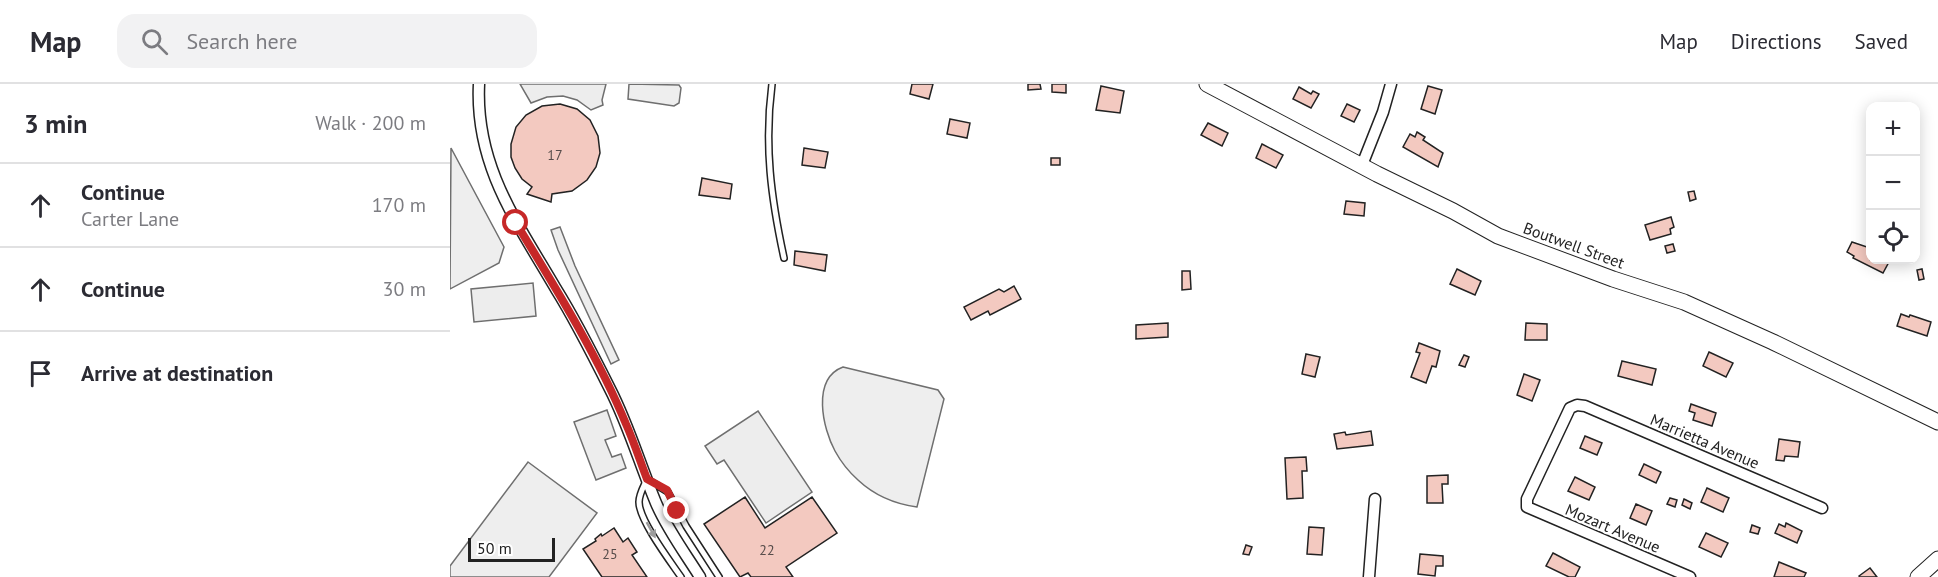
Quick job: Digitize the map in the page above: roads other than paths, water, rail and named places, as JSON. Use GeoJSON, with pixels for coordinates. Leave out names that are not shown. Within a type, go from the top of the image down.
{"type":"FeatureCollection","features":[{"type":"Feature","properties":{"kind":"street"},"geometry":{"type":"LineString","coordinates":[[479,84],[482,133],[496,184],[516,223],[557,290],[610,390],[626,423],[663,518],[700,577]]}},
{"type":"Feature","properties":{"kind":"street","name":"Boutwell Street"},"geometry":{"type":"LineString","coordinates":[[1207,84],[1498,236],[1684,303],[1773,342],[1938,422]]}},
{"type":"Feature","properties":{"kind":"street"},"geometry":{"type":"LineString","coordinates":[[1362,165],[1386,104],[1391,84]]}},
{"type":"Feature","properties":{"kind":"street","name":"Marrietta Avenue"},"geometry":{"type":"LineString","coordinates":[[1526,506],[1527,499],[1567,412],[1575,406],[1585,406],[1822,508]]}},
{"type":"Feature","properties":{"kind":"street"},"geometry":{"type":"LineString","coordinates":[[1369,577],[1375,499]]}},
{"type":"Feature","properties":{"kind":"street","name":"Mozart Avenue"},"geometry":{"type":"LineString","coordinates":[[1526,506],[1690,577]]}},
{"type":"Feature","properties":{"kind":"street"},"geometry":{"type":"LineString","coordinates":[[1918,577],[1938,559]]}},
{"type":"Feature","properties":{"kind":"lane"},"geometry":{"type":"LineString","coordinates":[[772,84],[768,117],[768,155],[773,207],[784,258]]}},
{"type":"Feature","properties":{"kind":"lane"},"geometry":{"type":"LineString","coordinates":[[681,577],[658,543],[641,510],[640,498],[647,479],[668,492],[686,526],[719,577]]}}]}
